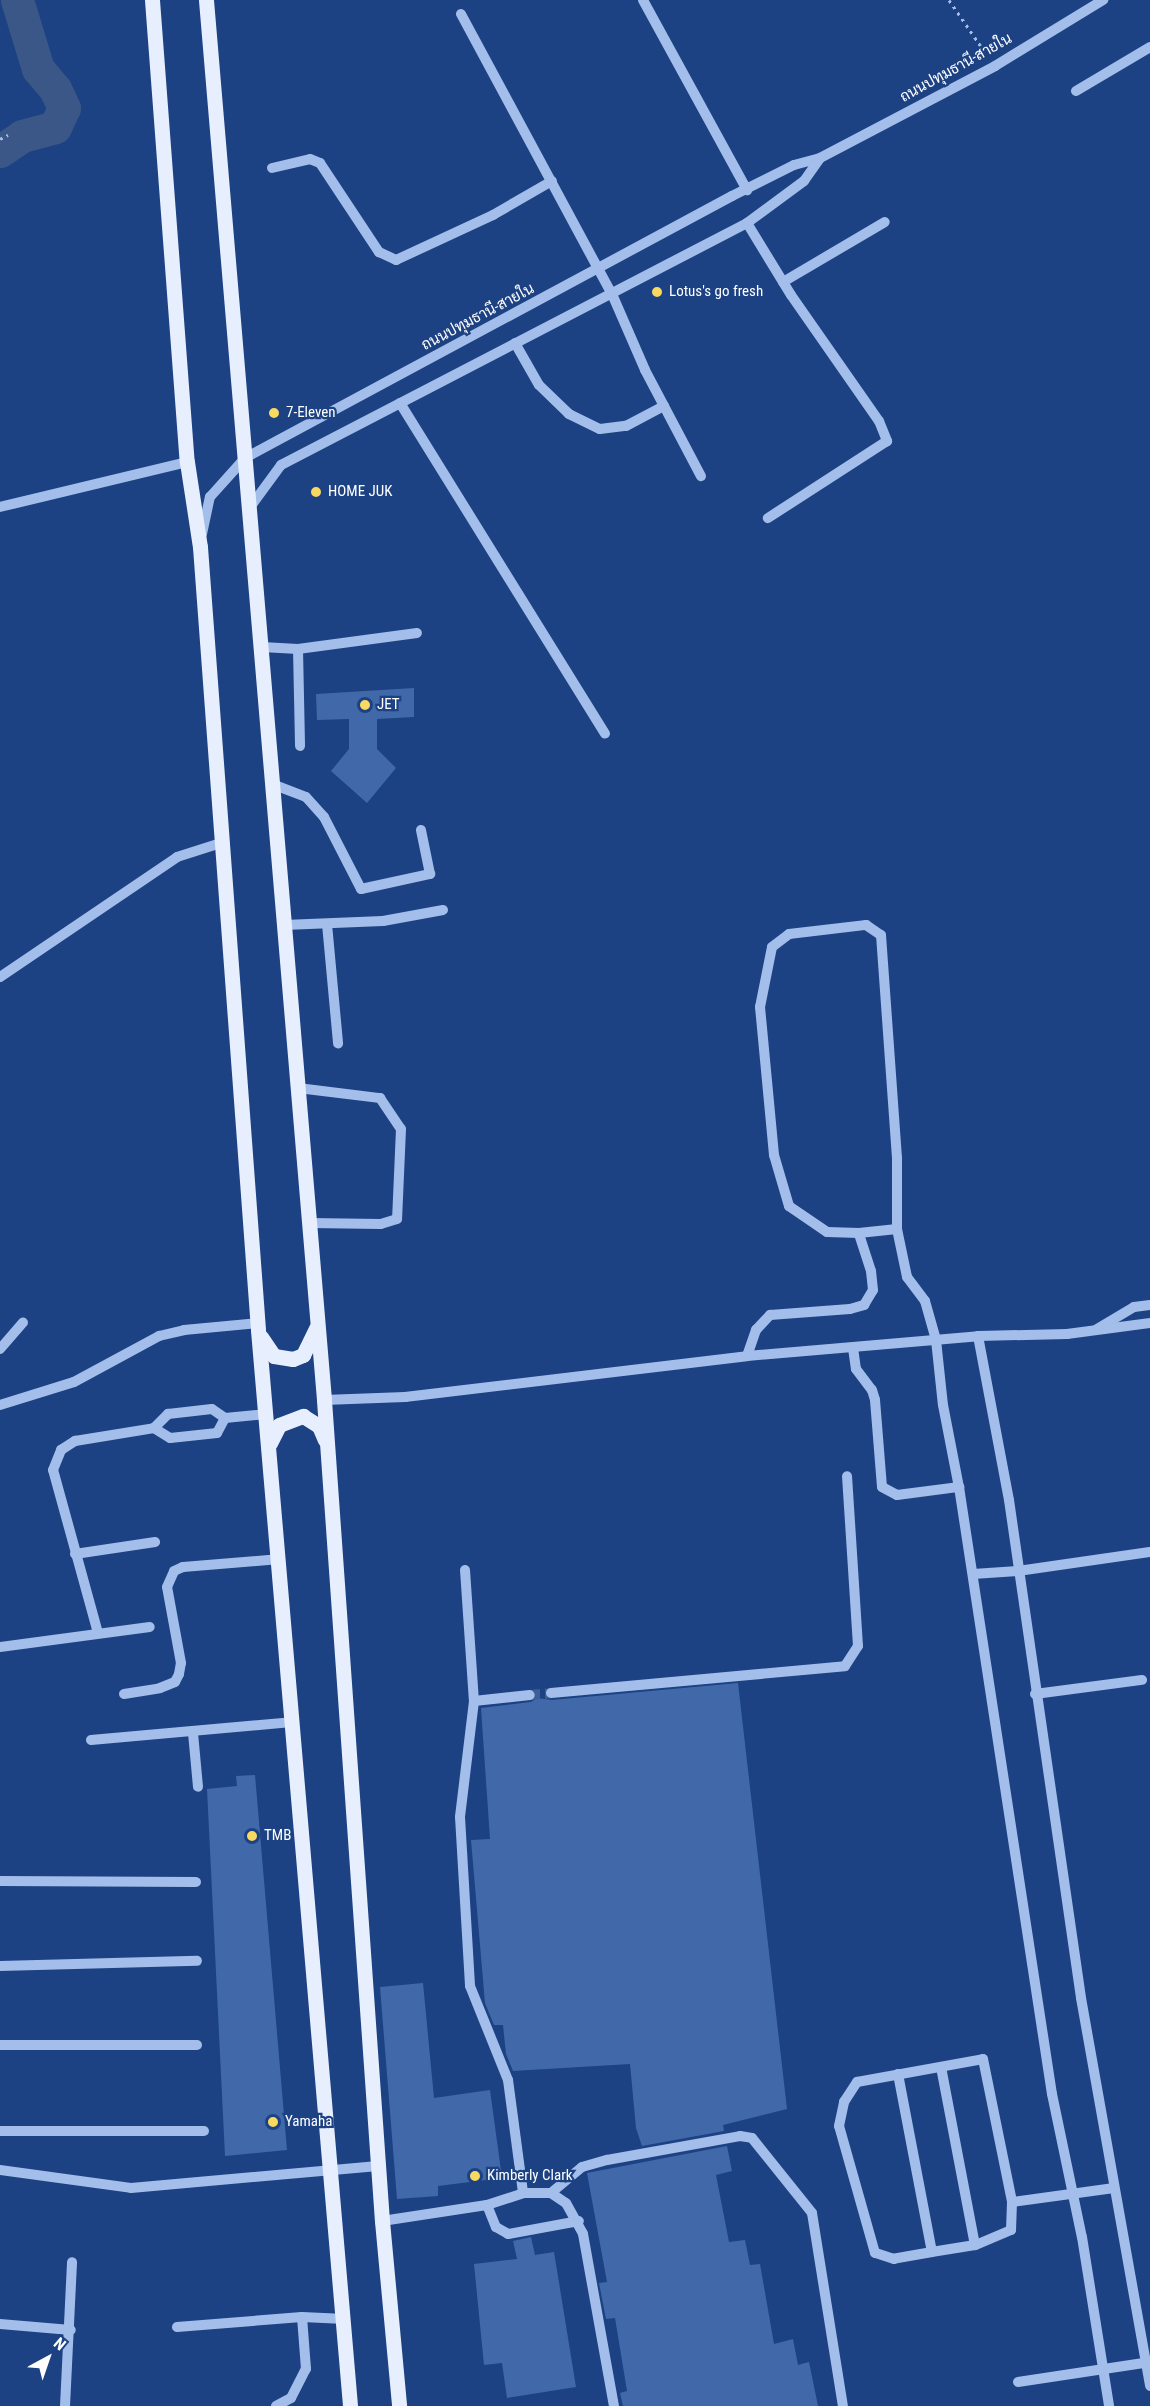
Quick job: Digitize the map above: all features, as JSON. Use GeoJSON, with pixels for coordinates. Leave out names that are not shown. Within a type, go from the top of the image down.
{"type":"FeatureCollection","features":[{"type":"Feature","properties":{"kind":"main road"},"geometry":{"type":"LineString","coordinates":[[152,0],[188,462],[200,548],[258,1326],[345,2319],[350,2406]]}},
{"type":"Feature","properties":{"kind":"main road"},"geometry":{"type":"LineString","coordinates":[[206,0],[318,1325],[382,2221],[399,2406]]}},
{"type":"Feature","properties":{"kind":"main road"},"geometry":{"type":"LineString","coordinates":[[258,1326],[274,1356],[293,1359],[303,1355],[318,1325]]}},
{"type":"Feature","properties":{"kind":"main road"},"geometry":{"type":"LineString","coordinates":[[270,1443],[279,1425],[303,1416],[319,1426],[326,1441]]}},
{"type":"Feature","properties":{"kind":"street","name":"ถนนปทุมธานี-สายใน"},"geometry":{"type":"LineString","coordinates":[[200,548],[210,497],[244,458],[794,165],[820,158],[995,66],[1103,0]]}},
{"type":"Feature","properties":{"kind":"street"},"geometry":{"type":"LineString","coordinates":[[645,1],[747,190]]}},
{"type":"Feature","properties":{"kind":"street"},"geometry":{"type":"LineString","coordinates":[[461,14],[599,269],[664,406],[702,476]]}},
{"type":"Feature","properties":{"kind":"street"},"geometry":{"type":"LineString","coordinates":[[1076,91],[1150,46]]}},
{"type":"Feature","properties":{"kind":"street","name":"ถนนปทุมธานี-สายใน"},"geometry":{"type":"LineString","coordinates":[[248,510],[281,465],[747,223],[804,181],[820,158]]}},
{"type":"Feature","properties":{"kind":"street"},"geometry":{"type":"LineString","coordinates":[[272,168],[310,159],[320,163],[379,252],[396,260],[493,215],[552,181]]}},
{"type":"Feature","properties":{"kind":"street"},"geometry":{"type":"LineString","coordinates":[[783,282],[885,222]]}},
{"type":"Feature","properties":{"kind":"street"},"geometry":{"type":"LineString","coordinates":[[747,223],[783,282],[879,420],[887,441],[768,518]]}},
{"type":"Feature","properties":{"kind":"street"},"geometry":{"type":"LineString","coordinates":[[515,343],[539,385],[569,414],[600,429],[626,426],[664,406]]}},
{"type":"Feature","properties":{"kind":"street"},"geometry":{"type":"LineString","coordinates":[[400,404],[604,734]]}},
{"type":"Feature","properties":{"kind":"street"},"geometry":{"type":"LineString","coordinates":[[0,507],[188,462]]}},
{"type":"Feature","properties":{"kind":"street"},"geometry":{"type":"LineString","coordinates":[[262,647],[298,649],[417,633]]}},
{"type":"Feature","properties":{"kind":"street"},"geometry":{"type":"LineString","coordinates":[[298,649],[300,746]]}},
{"type":"Feature","properties":{"kind":"street"},"geometry":{"type":"LineString","coordinates":[[272,784],[306,797],[324,817],[361,889],[429,874],[421,831]]}},
{"type":"Feature","properties":{"kind":"street"},"geometry":{"type":"LineString","coordinates":[[0,977],[177,857],[221,843]]}},
{"type":"Feature","properties":{"kind":"street"},"geometry":{"type":"LineString","coordinates":[[284,925],[383,921],[443,910]]}},
{"type":"Feature","properties":{"kind":"street"},"geometry":{"type":"LineString","coordinates":[[327,924],[338,1042]]}},
{"type":"Feature","properties":{"kind":"street"},"geometry":{"type":"LineString","coordinates":[[897,1229],[858,1233],[827,1232],[789,1206],[774,1155],[760,1007],[772,947],[789,934],[866,925],[881,935],[897,1158],[897,1229],[907,1277],[925,1301],[936,1340],[941,1395],[973,1574],[1052,2094],[1072,2193],[1109,2406]]}},
{"type":"Feature","properties":{"kind":"street"},"geometry":{"type":"LineString","coordinates":[[298,1088],[380,1098],[401,1129],[397,1219],[381,1224],[309,1223]]}},
{"type":"Feature","properties":{"kind":"street"},"geometry":{"type":"LineString","coordinates":[[747,1356],[756,1330],[770,1315],[850,1309],[864,1305],[871,1298],[871,1271],[858,1233]]}},
{"type":"Feature","properties":{"kind":"street"},"geometry":{"type":"LineString","coordinates":[[1092,1332],[1134,1307],[1150,1305]]}},
{"type":"Feature","properties":{"kind":"street"},"geometry":{"type":"LineString","coordinates":[[0,1349],[23,1323]]}},
{"type":"Feature","properties":{"kind":"street"},"geometry":{"type":"LineString","coordinates":[[324,1400],[405,1397],[747,1356],[978,1336],[1092,1332],[1150,1323]]}},
{"type":"Feature","properties":{"kind":"street"},"geometry":{"type":"LineString","coordinates":[[1,1406],[74,1383],[159,1336],[184,1330],[258,1326]]}},
{"type":"Feature","properties":{"kind":"street"},"geometry":{"type":"LineString","coordinates":[[978,1336],[1018,1571],[1035,1694],[1114,2188],[1150,2386]]}},
{"type":"Feature","properties":{"kind":"street"},"geometry":{"type":"LineString","coordinates":[[853,1348],[856,1370],[872,1390],[875,1400],[882,1487],[897,1495],[959,1487]]}},
{"type":"Feature","properties":{"kind":"street"},"geometry":{"type":"LineString","coordinates":[[98,1633],[54,1480],[53,1470],[62,1450],[75,1441],[154,1428],[168,1414],[212,1409],[225,1418],[267,1414]]}},
{"type":"Feature","properties":{"kind":"street"},"geometry":{"type":"LineString","coordinates":[[154,1428],[170,1438],[217,1433],[225,1418]]}},
{"type":"Feature","properties":{"kind":"street"},"geometry":{"type":"LineString","coordinates":[[551,1693],[845,1666],[858,1646],[847,1476]]}},
{"type":"Feature","properties":{"kind":"street"},"geometry":{"type":"LineString","coordinates":[[75,1554],[155,1542]]}},
{"type":"Feature","properties":{"kind":"street"},"geometry":{"type":"LineString","coordinates":[[973,1574],[1018,1571],[1150,1552]]}},
{"type":"Feature","properties":{"kind":"street"},"geometry":{"type":"LineString","coordinates":[[124,1694],[160,1688],[175,1682],[179,1674],[181,1663],[167,1587],[174,1571],[183,1567],[280,1559]]}},
{"type":"Feature","properties":{"kind":"street"},"geometry":{"type":"LineString","coordinates":[[465,1570],[474,1701],[460,1817],[470,1986],[508,2080],[523,2193]]}},
{"type":"Feature","properties":{"kind":"street"},"geometry":{"type":"LineString","coordinates":[[0,1647],[150,1628]]}},
{"type":"Feature","properties":{"kind":"street"},"geometry":{"type":"LineString","coordinates":[[1035,1694],[1142,1680]]}},
{"type":"Feature","properties":{"kind":"street"},"geometry":{"type":"LineString","coordinates":[[474,1701],[530,1695]]}},
{"type":"Feature","properties":{"kind":"street"},"geometry":{"type":"LineString","coordinates":[[91,1740],[194,1733],[294,1722]]}},
{"type":"Feature","properties":{"kind":"street"},"geometry":{"type":"LineString","coordinates":[[194,1733],[198,1787]]}},
{"type":"Feature","properties":{"kind":"street"},"geometry":{"type":"LineString","coordinates":[[0,1881],[196,1882]]}},
{"type":"Feature","properties":{"kind":"street"},"geometry":{"type":"LineString","coordinates":[[0,1966],[197,1961]]}},
{"type":"Feature","properties":{"kind":"street"},"geometry":{"type":"LineString","coordinates":[[0,2045],[197,2045]]}},
{"type":"Feature","properties":{"kind":"street"},"geometry":{"type":"LineString","coordinates":[[983,2059],[1012,2202],[1011,2230],[975,2245],[894,2259],[875,2253],[839,2126],[844,2102],[857,2082],[898,2074],[983,2059]]}},
{"type":"Feature","properties":{"kind":"street"},"geometry":{"type":"LineString","coordinates":[[941,2067],[975,2245]]}},
{"type":"Feature","properties":{"kind":"street"},"geometry":{"type":"LineString","coordinates":[[898,2074],[932,2252]]}},
{"type":"Feature","properties":{"kind":"street"},"geometry":{"type":"LineString","coordinates":[[0,2131],[204,2131]]}},
{"type":"Feature","properties":{"kind":"street"},"geometry":{"type":"LineString","coordinates":[[551,2193],[582,2167],[599,2162],[740,2136],[753,2138],[812,2212],[843,2406]]}},
{"type":"Feature","properties":{"kind":"street"},"geometry":{"type":"LineString","coordinates":[[0,2170],[130,2188],[378,2166]]}},
{"type":"Feature","properties":{"kind":"street"},"geometry":{"type":"LineString","coordinates":[[1012,2202],[1114,2188]]}},
{"type":"Feature","properties":{"kind":"street"},"geometry":{"type":"LineString","coordinates":[[382,2221],[487,2205],[523,2193],[551,2193],[566,2203],[579,2221],[614,2406]]}},
{"type":"Feature","properties":{"kind":"street"},"geometry":{"type":"LineString","coordinates":[[487,2205],[496,2227],[508,2234],[579,2221]]}},
{"type":"Feature","properties":{"kind":"street"},"geometry":{"type":"LineString","coordinates":[[65,2406],[71,2330],[72,2262]]}},
{"type":"Feature","properties":{"kind":"street"},"geometry":{"type":"LineString","coordinates":[[177,2327],[302,2317],[345,2319]]}},
{"type":"Feature","properties":{"kind":"street"},"geometry":{"type":"LineString","coordinates":[[276,2406],[291,2398],[306,2369],[302,2317]]}},
{"type":"Feature","properties":{"kind":"street"},"geometry":{"type":"LineString","coordinates":[[0,2324],[71,2330]]}},
{"type":"Feature","properties":{"kind":"street"},"geometry":{"type":"LineString","coordinates":[[1018,2382],[1144,2363]]}},
{"type":"Feature","properties":{"kind":"path"},"geometry":{"type":"LineString","coordinates":[[949,0],[995,66]]}},
{"type":"Feature","properties":{"kind":"path"},"geometry":{"type":"LineString","coordinates":[[0,139],[8,135]]}},
{"type":"Feature","properties":{"kind":"building"},"geometry":{"type":"Polygon","coordinates":[[[414,688],[414,717],[377,719],[377,749],[396,768],[367,803],[331,771],[349,749],[349,719],[317,720],[316,694],[414,688]]]}},
{"type":"Feature","properties":{"kind":"building"},"geometry":{"type":"Polygon","coordinates":[[[738,1683],[787,2109],[723,2125],[724,2131],[642,2146],[636,2128],[630,2064],[513,2071],[506,2054],[503,2025],[494,2025],[485,2003],[471,1840],[490,1839],[481,1708],[531,1702],[537,1698],[552,1700],[738,1683]]]}},
{"type":"Feature","properties":{"kind":"building"},"geometry":{"type":"Polygon","coordinates":[[[255,1775],[287,2150],[225,2156],[207,1789],[237,1786],[236,1776],[255,1775]]]}},
{"type":"Feature","properties":{"kind":"building"},"geometry":{"type":"Polygon","coordinates":[[[423,1983],[434,2098],[490,2090],[502,2178],[438,2186],[438,2196],[397,2199],[380,1987],[423,1983]]]}},
{"type":"Feature","properties":{"kind":"building"},"geometry":{"type":"Polygon","coordinates":[[[727,2146],[732,2171],[716,2175],[729,2242],[745,2240],[750,2265],[760,2264],[774,2344],[793,2339],[798,2365],[809,2362],[818,2406],[623,2406],[620,2393],[627,2391],[615,2318],[606,2319],[599,2283],[607,2282],[587,2173],[727,2146]]]}},
{"type":"Feature","properties":{"kind":"building"},"geometry":{"type":"Polygon","coordinates":[[[531,2237],[535,2255],[554,2252],[576,2387],[507,2398],[502,2363],[484,2365],[474,2264],[517,2259],[513,2241],[531,2237]]]}},
{"type":"Feature","properties":{"kind":"waterway"},"geometry":{"type":"LineString","coordinates":[[0,151],[22,136],[55,127],[64,108],[55,89],[38,69],[17,0]]}},
{"type":"Feature","properties":{"kind":"tunnel"},"geometry":{"type":"LineString","coordinates":[[530,1695],[551,1693]]}},
{"type":"Feature","properties":{"kind":"place","name":"Lotus's go fresh"},"geometry":{"type":"Point","coordinates":[657,292]}},
{"type":"Feature","properties":{"kind":"place","name":"7-Eleven"},"geometry":{"type":"Point","coordinates":[274,413]}},
{"type":"Feature","properties":{"kind":"place","name":"HOME JUK"},"geometry":{"type":"Point","coordinates":[316,492]}},
{"type":"Feature","properties":{"kind":"place","name":"JET"},"geometry":{"type":"Point","coordinates":[365,705]}},
{"type":"Feature","properties":{"kind":"place","name":"TMB"},"geometry":{"type":"Point","coordinates":[252,1836]}},
{"type":"Feature","properties":{"kind":"place","name":"Yamaha"},"geometry":{"type":"Point","coordinates":[273,2122]}},
{"type":"Feature","properties":{"kind":"place","name":"Kimberly Clark"},"geometry":{"type":"Point","coordinates":[475,2176]}}]}
